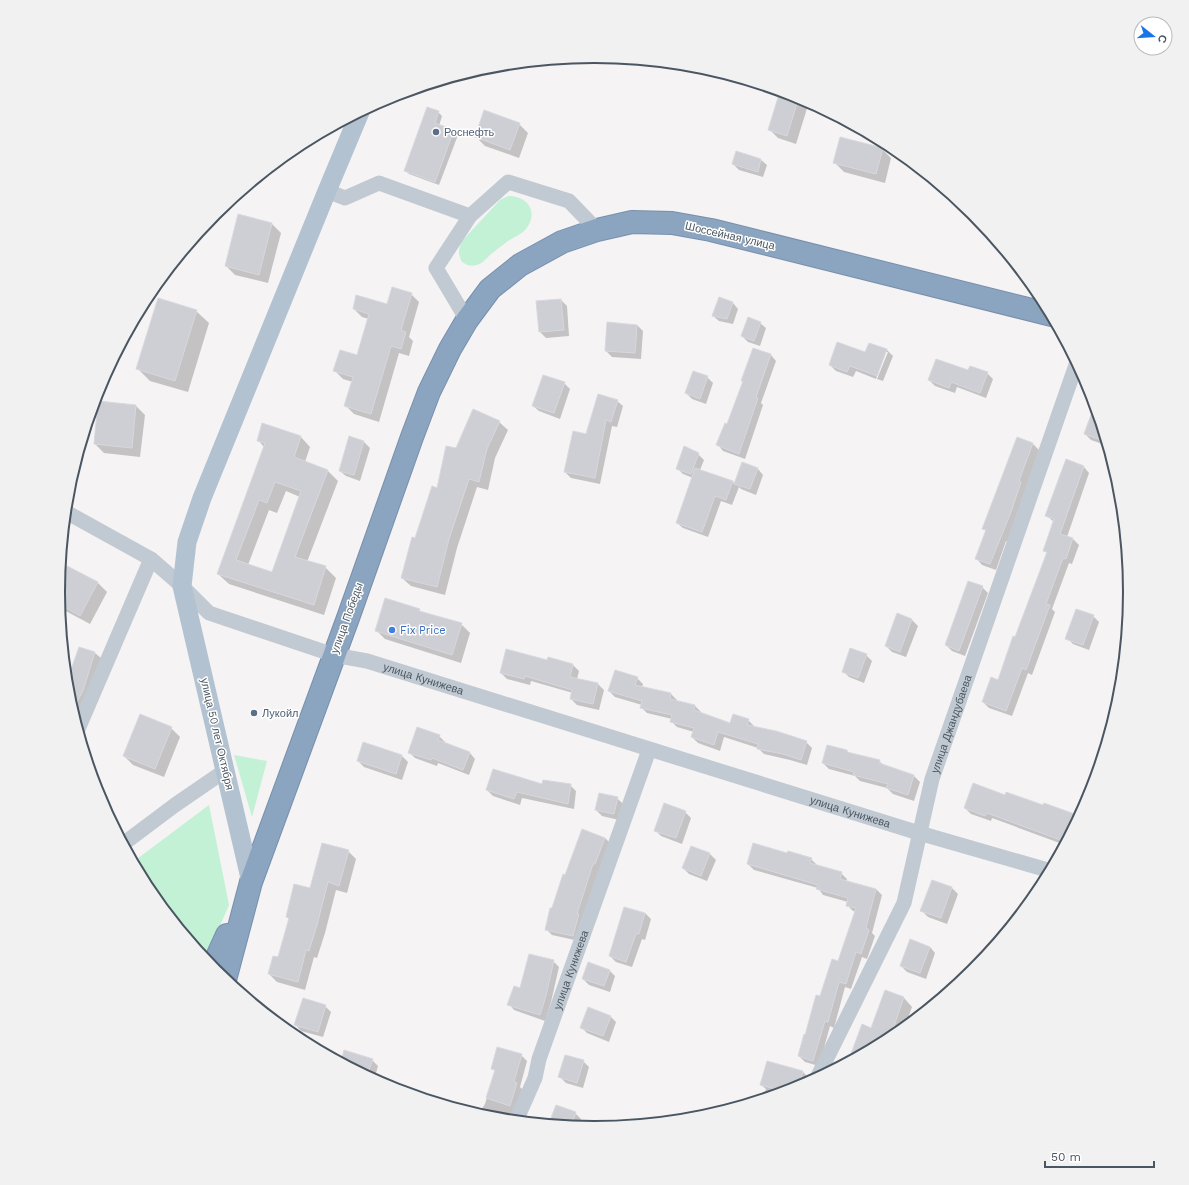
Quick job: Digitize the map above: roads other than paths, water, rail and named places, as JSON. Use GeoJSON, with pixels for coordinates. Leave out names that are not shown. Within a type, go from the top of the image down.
{"type":"FeatureCollection","features":[{"type":"Feature","properties":{"kind":"highway","name":"Шоссейная улица"},"geometry":{"type":"LineString","coordinates":[[450,349],[467,320],[490,289],[520,265],[562,242],[597,230],[632,222],[672,223],[711,230],[1044,313]]}},
{"type":"Feature","properties":{"kind":"highway","name":"улица Победы"},"geometry":{"type":"LineString","coordinates":[[215,962],[250,886],[412,437],[429,392],[450,349]]}},
{"type":"Feature","properties":{"kind":"highway","name":"улица Победы"},"geometry":{"type":"LineString","coordinates":[[227,973],[250,886]]}},
{"type":"Feature","properties":{"kind":"main road","name":"улица 50 лет Октября"},"geometry":{"type":"LineString","coordinates":[[250,886],[226,770],[182,586],[186,542],[202,498],[357,120]]}},
{"type":"Feature","properties":{"kind":"street"},"geometry":{"type":"LineString","coordinates":[[467,320],[436,268],[470,216],[508,182],[569,201],[597,230]]}},
{"type":"Feature","properties":{"kind":"street"},"geometry":{"type":"LineString","coordinates":[[327,191],[345,198],[379,183],[470,216]]}},
{"type":"Feature","properties":{"kind":"street","name":"улица Джандубаева"},"geometry":{"type":"LineString","coordinates":[[820,1071],[904,903],[932,779],[1074,370]]}},
{"type":"Feature","properties":{"kind":"street","name":"улица Кунижева"},"geometry":{"type":"LineString","coordinates":[[71,515],[151,559],[182,586],[209,613],[334,656],[372,663],[919,833],[1046,869]]}},
{"type":"Feature","properties":{"kind":"street"},"geometry":{"type":"LineString","coordinates":[[81,722],[151,559]]}},
{"type":"Feature","properties":{"kind":"street","name":"улица Кунижева"},"geometry":{"type":"LineString","coordinates":[[518,1116],[535,1078],[539,1059],[650,750]]}},
{"type":"Feature","properties":{"kind":"street"},"geometry":{"type":"LineString","coordinates":[[127,841],[175,805],[226,770]]}},
{"type":"Feature","properties":{"kind":"place","name":"Роснефть"},"geometry":{"type":"Point","coordinates":[436,132]}},
{"type":"Feature","properties":{"kind":"place","name":"Fix Price"},"geometry":{"type":"Point","coordinates":[392,630]}},
{"type":"Feature","properties":{"kind":"place","name":"Лукойл"},"geometry":{"type":"Point","coordinates":[254,713]}}]}
